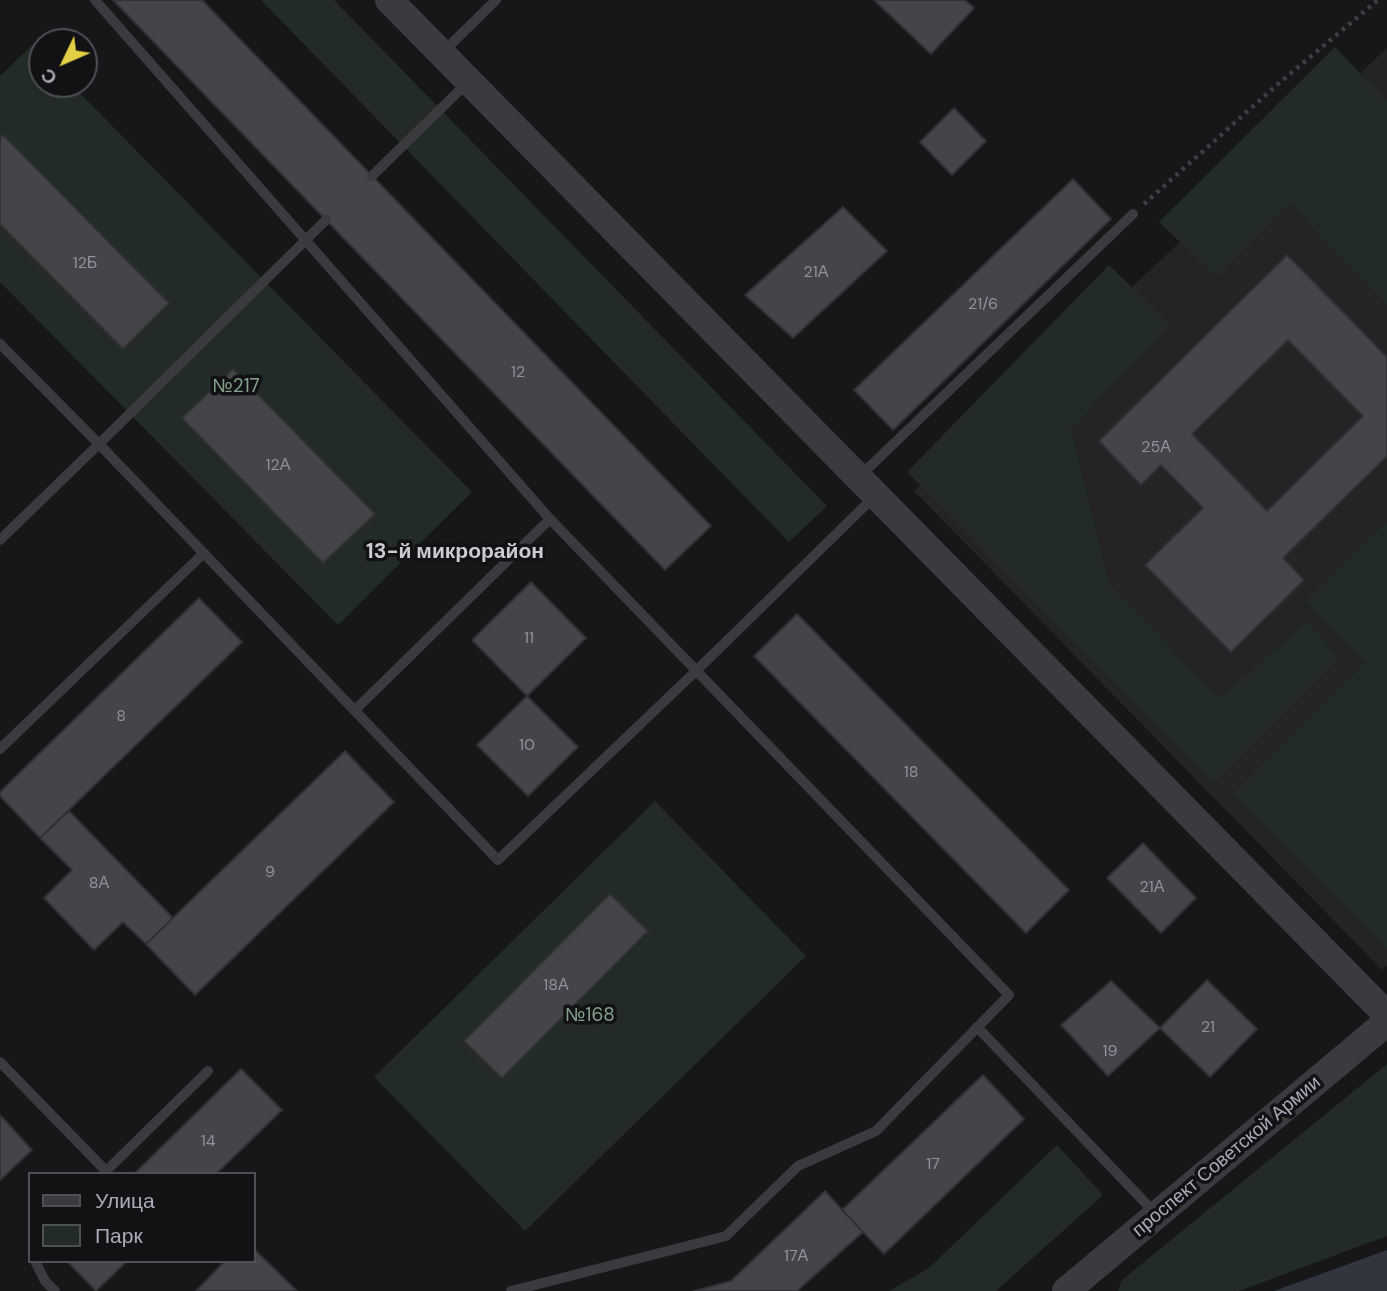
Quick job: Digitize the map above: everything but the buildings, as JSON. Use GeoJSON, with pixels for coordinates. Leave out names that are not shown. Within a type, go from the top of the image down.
{"type":"FeatureCollection","features":[{"type":"Feature","properties":{"kind":"street"},"geometry":{"type":"LineString","coordinates":[[389,0],[1387,1016]]}},
{"type":"Feature","properties":{"kind":"street","name":"проспект Советской Армии"},"geometry":{"type":"LineString","coordinates":[[1066,1291],[1387,1022]]}},
{"type":"Feature","properties":{"kind":"lane"},"geometry":{"type":"LineString","coordinates":[[95,0],[550,519],[1009,995],[876,1131],[798,1166],[726,1236],[511,1291]]}},
{"type":"Feature","properties":{"kind":"lane"},"geometry":{"type":"LineString","coordinates":[[441,54],[496,0]]}},
{"type":"Feature","properties":{"kind":"lane"},"geometry":{"type":"LineString","coordinates":[[372,176],[468,82]]}},
{"type":"Feature","properties":{"kind":"lane"},"geometry":{"type":"LineString","coordinates":[[0,344],[498,860],[697,670],[867,487],[1133,214]]}},
{"type":"Feature","properties":{"kind":"lane"},"geometry":{"type":"LineString","coordinates":[[0,540],[326,220]]}},
{"type":"Feature","properties":{"kind":"lane"},"geometry":{"type":"LineString","coordinates":[[355,710],[550,519]]}},
{"type":"Feature","properties":{"kind":"lane"},"geometry":{"type":"LineString","coordinates":[[0,749],[204,553]]}},
{"type":"Feature","properties":{"kind":"lane"},"geometry":{"type":"LineString","coordinates":[[977,1027],[1157,1215]]}},
{"type":"Feature","properties":{"kind":"lane"},"geometry":{"type":"LineString","coordinates":[[0,1062],[105,1172],[208,1071]]}},
{"type":"Feature","properties":{"kind":"lane"},"geometry":{"type":"LineString","coordinates":[[36,1263],[45,1282],[55,1291]]}},
{"type":"Feature","properties":{"kind":"path"},"geometry":{"type":"LineString","coordinates":[[1133,214],[1278,84],[1378,0]]}},
{"type":"Feature","properties":{"kind":"shaded area"},"geometry":{"type":"Polygon","coordinates":[[[1387,48],[1387,965],[1382,970],[914,491],[1387,48]]]}},
{"type":"Feature","properties":{"kind":"shaded area"},"geometry":{"type":"Polygon","coordinates":[[[1387,1250],[1387,1291],[1274,1291],[1387,1250]]]}},
{"type":"Feature","properties":{"kind":"green space"},"geometry":{"type":"Polygon","coordinates":[[[261,0],[334,0],[827,506],[789,542],[261,0]]]}},
{"type":"Feature","properties":{"kind":"green space"},"geometry":{"type":"Polygon","coordinates":[[[1335,47],[1387,101],[1387,304],[1289,203],[1217,277],[1159,222],[1335,47]]]}},
{"type":"Feature","properties":{"kind":"green space","name":"№217"},"geometry":{"type":"Polygon","coordinates":[[[28,49],[28,98],[85,98],[472,492],[338,625],[0,282],[0,76],[28,49]]]}},
{"type":"Feature","properties":{"kind":"green space"},"geometry":{"type":"Polygon","coordinates":[[[1109,265],[1170,324],[1071,429],[1109,584],[1220,699],[1307,622],[1339,658],[1214,783],[907,472],[1109,265]]]}},
{"type":"Feature","properties":{"kind":"green space"},"geometry":{"type":"Polygon","coordinates":[[[1387,522],[1387,949],[1234,793],[1366,663],[1306,601],[1387,522]]]}},
{"type":"Feature","properties":{"kind":"green space","name":"№168"},"geometry":{"type":"Polygon","coordinates":[[[655,801],[806,956],[525,1231],[374,1077],[655,801]]]}},
{"type":"Feature","properties":{"kind":"green space"},"geometry":{"type":"Polygon","coordinates":[[[1387,1064],[1387,1236],[1239,1291],[1118,1291],[1122,1280],[1387,1064]]]}},
{"type":"Feature","properties":{"kind":"green space"},"geometry":{"type":"Polygon","coordinates":[[[1057,1145],[1103,1195],[996,1291],[889,1291],[929,1268],[1057,1145]]]}},
{"type":"Feature","properties":{"kind":"district","name":"13-й микрорайон"},"geometry":{"type":"Point","coordinates":[455,552]}}]}
